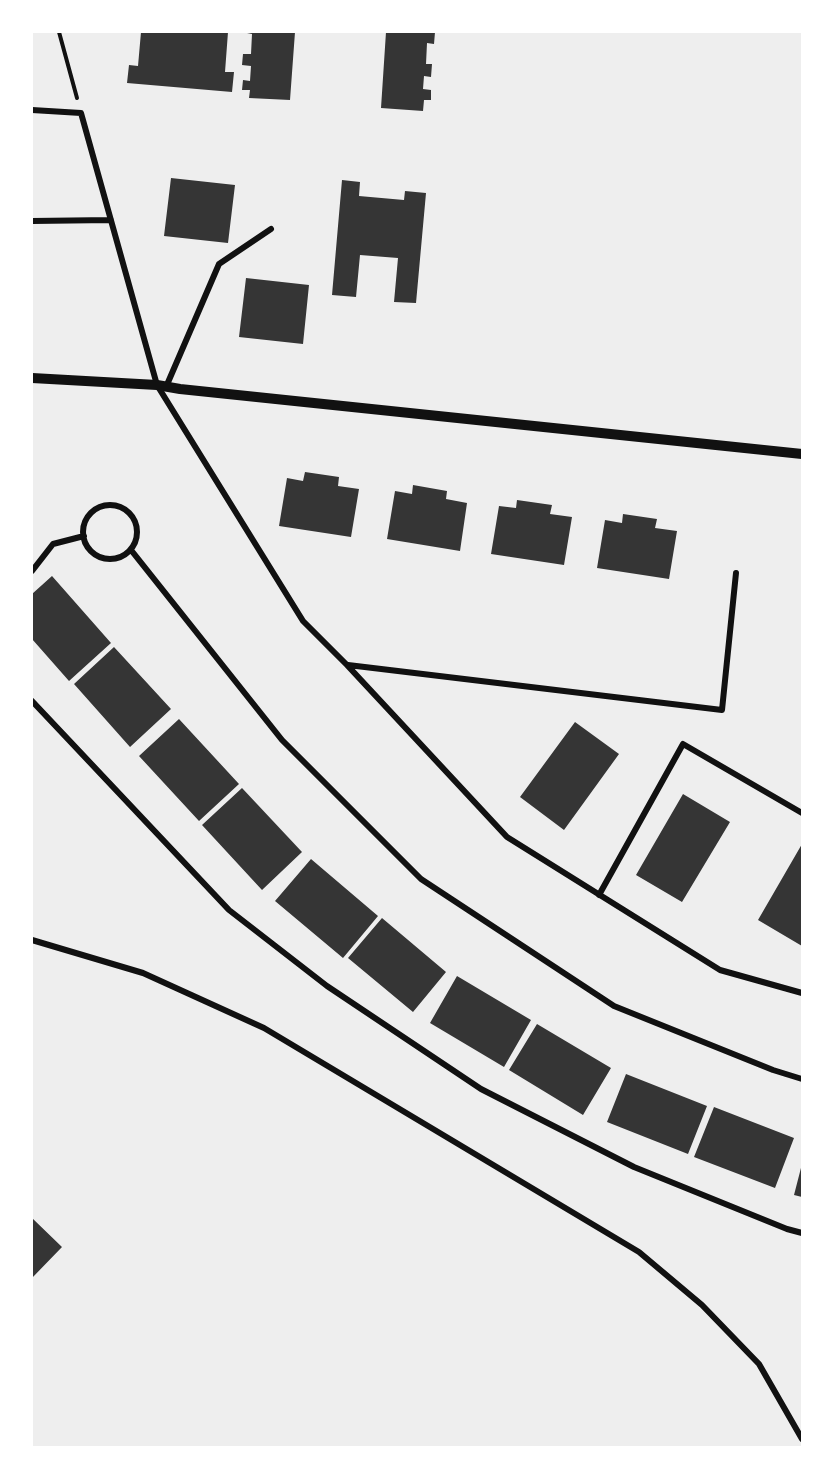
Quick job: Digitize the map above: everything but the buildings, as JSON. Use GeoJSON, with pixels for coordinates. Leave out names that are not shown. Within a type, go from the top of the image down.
{"type":"FeatureCollection","features":[{"type":"Feature","properties":{"kind":"street"},"geometry":{"type":"LineString","coordinates":[[32,110],[81,113],[162,386],[303,621],[507,837],[720,970],[802,993]]}},
{"type":"Feature","properties":{"kind":"street"},"geometry":{"type":"LineString","coordinates":[[32,221],[111,220]]}},
{"type":"Feature","properties":{"kind":"street"},"geometry":{"type":"LineString","coordinates":[[162,386],[219,264],[271,229]]}},
{"type":"Feature","properties":{"kind":"street"},"geometry":{"type":"LineString","coordinates":[[32,378],[162,386],[802,454]]}},
{"type":"Feature","properties":{"kind":"street"},"geometry":{"type":"LineString","coordinates":[[108,506],[117,506],[126,510],[136,524],[136,542],[123,556],[106,559],[91,551],[86,545],[84,536],[87,519],[92,513],[108,506]]}},
{"type":"Feature","properties":{"kind":"street"},"geometry":{"type":"LineString","coordinates":[[32,572],[53,544],[84,536]]}},
{"type":"Feature","properties":{"kind":"street"},"geometry":{"type":"LineString","coordinates":[[131,550],[282,740],[421,879],[614,1006],[773,1070],[802,1079]]}},
{"type":"Feature","properties":{"kind":"street"},"geometry":{"type":"LineString","coordinates":[[347,665],[722,710],[736,573]]}},
{"type":"Feature","properties":{"kind":"street"},"geometry":{"type":"LineString","coordinates":[[32,701],[229,910],[327,986],[481,1089],[634,1167],[802,1233]]}},
{"type":"Feature","properties":{"kind":"street"},"geometry":{"type":"LineString","coordinates":[[599,895],[682,744],[802,813]]}},
{"type":"Feature","properties":{"kind":"street"},"geometry":{"type":"LineString","coordinates":[[32,940],[143,973],[264,1028],[639,1252],[702,1305],[759,1364],[802,1439]]}},
{"type":"Feature","properties":{"kind":"path"},"geometry":{"type":"LineString","coordinates":[[59,32],[81,113]]}},
{"type":"Feature","properties":{"kind":"shaded area"},"geometry":{"type":"Polygon","coordinates":[[[32,32],[802,32],[802,1447],[32,1447],[32,32]]]}}]}
